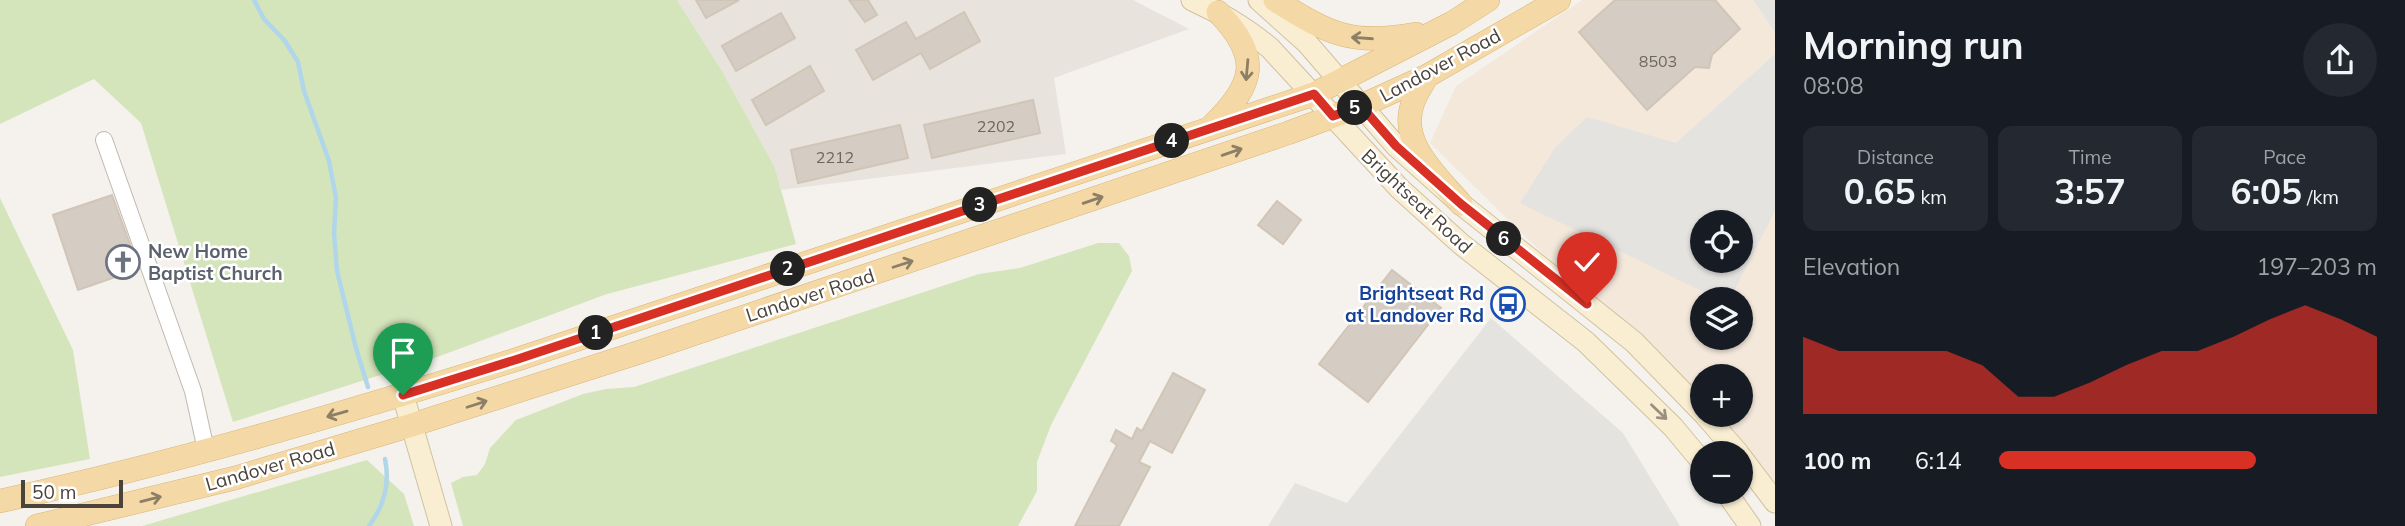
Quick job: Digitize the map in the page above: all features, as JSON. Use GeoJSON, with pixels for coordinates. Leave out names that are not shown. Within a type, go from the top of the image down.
{"type":"FeatureCollection","features":[{"type":"Feature","properties":{"kind":"main road","name":"Brightseat Road"},"geometry":{"type":"LineString","coordinates":[[1192,0],[1218,12],[1270,48],[1410,198],[1461,244],[1586,342],[1673,426],[1690,447]]}},
{"type":"Feature","properties":{"kind":"main road","name":"Brightseat Road"},"geometry":{"type":"LineString","coordinates":[[1258,0],[1307,43],[1396,146],[1461,204],[1634,342],[1690,400]]}},
{"type":"Feature","properties":{"kind":"main road"},"geometry":{"type":"LineString","coordinates":[[1275,0],[1329,31],[1362,40],[1407,36],[1452,23]]}},
{"type":"Feature","properties":{"kind":"main road","name":"Landover Road"},"geometry":{"type":"LineString","coordinates":[[0,500],[85,482],[403,395],[1314,94],[1452,23],[1488,0]]}},
{"type":"Feature","properties":{"kind":"main road","name":"Landover Road"},"geometry":{"type":"LineString","coordinates":[[37,526],[235,478],[412,425],[1028,222],[1361,106],[1427,76],[1559,0]]}},
{"type":"Feature","properties":{"kind":"main road"},"geometry":{"type":"LineString","coordinates":[[1210,128],[1237,100],[1247,78],[1248,62],[1244,44],[1236,30],[1218,12]]}},
{"type":"Feature","properties":{"kind":"main road"},"geometry":{"type":"LineString","coordinates":[[1427,76],[1410,112],[1412,138],[1419,154],[1461,204]]}},
{"type":"Feature","properties":{"kind":"main road"},"geometry":{"type":"LineString","coordinates":[[403,395],[441,526]]}},
{"type":"Feature","properties":{"kind":"main road","name":"Brightseat Road"},"geometry":{"type":"LineString","coordinates":[[1715,427],[1728,441]]}},
{"type":"Feature","properties":{"kind":"main road","name":"Brightseat Road"},"geometry":{"type":"LineString","coordinates":[[1753,472],[1775,502]]}},
{"type":"Feature","properties":{"kind":"main road"},"geometry":{"type":"LineString","coordinates":[[1734,504],[1750,526]]}},
{"type":"Feature","properties":{"kind":"street"},"geometry":{"type":"LineString","coordinates":[[104,140],[193,391],[206,450]]}},
{"type":"Feature","properties":{"kind":"shaded area"},"geometry":{"type":"Polygon","coordinates":[[[677,0],[1133,0],[1189,29],[1054,78],[1066,154],[781,190],[775,168],[722,71],[677,0]]]}},
{"type":"Feature","properties":{"kind":"shaded area"},"geometry":{"type":"Polygon","coordinates":[[[1582,0],[1775,0],[1775,482],[1753,461],[1753,441],[1733,441],[1718,427],[1753,427],[1753,364],[1690,364],[1690,398],[1430,143],[1456,86],[1582,0]]]}},
{"type":"Feature","properties":{"kind":"shaded area"},"geometry":{"type":"Polygon","coordinates":[[[1753,0],[1775,0],[1775,32],[1753,0]]]}},
{"type":"Feature","properties":{"kind":"shaded area"},"geometry":{"type":"Polygon","coordinates":[[[1775,54],[1775,211],[1753,254],[1753,210],[1690,210],[1690,273],[1743,273],[1736,287],[1693,287],[1520,203],[1555,148],[1587,117],[1676,143],[1775,54]]]}},
{"type":"Feature","properties":{"kind":"shaded area"},"geometry":{"type":"Polygon","coordinates":[[[1491,318],[1623,433],[1680,526],[1268,526],[1295,483],[1347,503],[1491,318]]]}},
{"type":"Feature","properties":{"kind":"green space"},"geometry":{"type":"Polygon","coordinates":[[[0,0],[677,0],[722,71],[775,168],[796,244],[607,294],[437,357],[233,422],[141,123],[94,79],[0,124],[0,0]]]}},
{"type":"Feature","properties":{"kind":"green space"},"geometry":{"type":"Polygon","coordinates":[[[0,198],[73,350],[90,459],[0,477],[0,198]]]}},
{"type":"Feature","properties":{"kind":"green space"},"geometry":{"type":"Polygon","coordinates":[[[1098,243],[1119,243],[1129,256],[1132,271],[1051,425],[1037,462],[1037,491],[1018,526],[463,526],[451,483],[463,477],[477,475],[485,464],[490,448],[516,420],[583,394],[634,387],[979,274],[1020,268],[1098,243]]]}},
{"type":"Feature","properties":{"kind":"green space"},"geometry":{"type":"Polygon","coordinates":[[[367,460],[404,494],[414,526],[142,526],[367,460]]]}},
{"type":"Feature","properties":{"kind":"building"},"geometry":{"type":"Polygon","coordinates":[[[696,0],[739,0],[706,18],[696,0]]]}},
{"type":"Feature","properties":{"kind":"building"},"geometry":{"type":"Polygon","coordinates":[[[849,0],[868,0],[877,15],[865,22],[849,0]]]}},
{"type":"Feature","properties":{"kind":"building"},"geometry":{"type":"Polygon","coordinates":[[[1615,0],[1715,0],[1740,29],[1712,55],[1709,68],[1695,67],[1647,110],[1579,32],[1615,0]]]}},
{"type":"Feature","properties":{"kind":"building"},"geometry":{"type":"Polygon","coordinates":[[[964,12],[980,41],[930,69],[921,53],[873,80],[856,50],[906,22],[916,39],[964,12]]]}},
{"type":"Feature","properties":{"kind":"building"},"geometry":{"type":"Polygon","coordinates":[[[781,13],[795,38],[736,71],[722,46],[781,13]]]}},
{"type":"Feature","properties":{"kind":"building"},"geometry":{"type":"Polygon","coordinates":[[[810,66],[824,91],[766,125],[752,100],[810,66]]]}},
{"type":"Feature","properties":{"kind":"building"},"geometry":{"type":"Polygon","coordinates":[[[1033,100],[1040,133],[932,158],[924,125],[1033,100]]]}},
{"type":"Feature","properties":{"kind":"building"},"geometry":{"type":"Polygon","coordinates":[[[900,125],[908,158],[798,183],[791,150],[900,125]]]}},
{"type":"Feature","properties":{"kind":"building"},"geometry":{"type":"Polygon","coordinates":[[[112,195],[139,269],[78,290],[53,215],[112,195]]]}},
{"type":"Feature","properties":{"kind":"building"},"geometry":{"type":"Polygon","coordinates":[[[1277,201],[1301,220],[1283,244],[1258,225],[1277,201]]]}},
{"type":"Feature","properties":{"kind":"building"},"geometry":{"type":"Polygon","coordinates":[[[1392,270],[1441,308],[1368,402],[1319,364],[1392,270]]]}},
{"type":"Feature","properties":{"kind":"building"},"geometry":{"type":"Polygon","coordinates":[[[1173,373],[1205,390],[1172,453],[1150,441],[1139,462],[1150,467],[1119,526],[1075,526],[1117,445],[1111,441],[1116,430],[1132,439],[1137,428],[1142,431],[1173,373]]]}},
{"type":"Feature","properties":{"kind":"waterway"},"geometry":{"type":"LineString","coordinates":[[254,0],[264,19],[285,41],[298,62],[304,91],[329,161],[336,198],[334,233],[337,271],[368,387]]}},
{"type":"Feature","properties":{"kind":"waterway"},"geometry":{"type":"LineString","coordinates":[[369,526],[379,510],[384,494],[387,477],[385,459]]}},
{"type":"Feature","properties":{"kind":"place","name":"New Home Baptist Church"},"geometry":{"type":"Point","coordinates":[123,262]}},
{"type":"Feature","properties":{"kind":"place","name":"Brightseat Rd at Landover Rd"},"geometry":{"type":"Point","coordinates":[1508,304]}},
{"type":"Feature","properties":{"kind":"route"},"geometry":{"type":"LineString","coordinates":[[403,395],[1314,94],[1333,116],[1361,106],[1396,146],[1461,204],[1587,304]]}}]}
